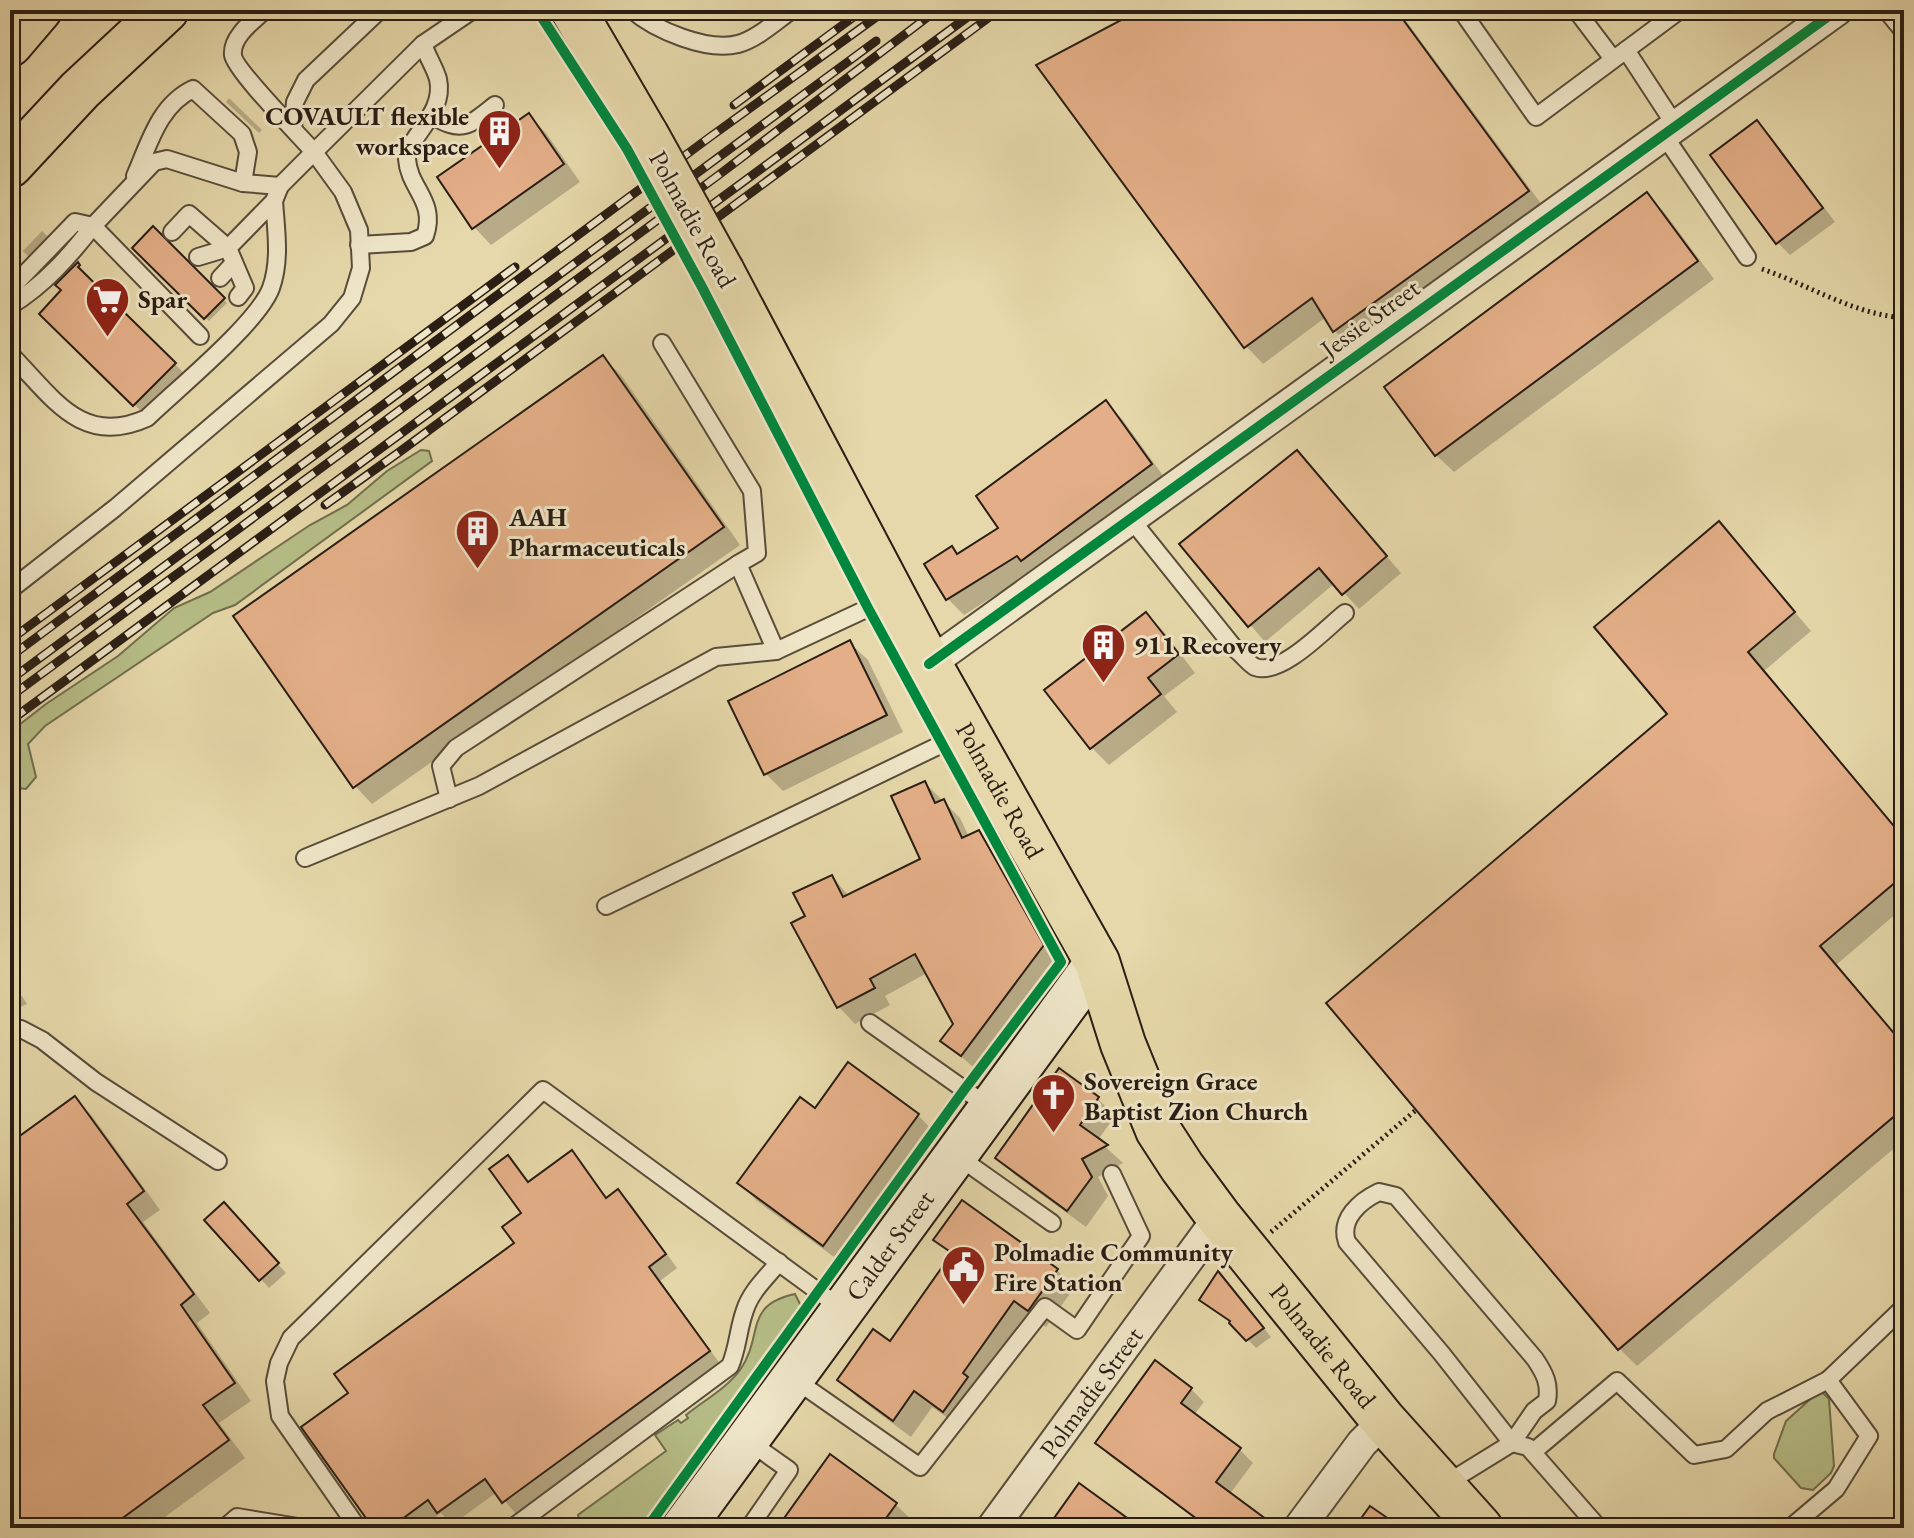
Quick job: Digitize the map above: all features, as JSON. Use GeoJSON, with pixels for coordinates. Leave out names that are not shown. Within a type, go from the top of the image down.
{"type":"FeatureCollection","features":[{"type":"Feature","properties":{"kind":"main road"},"geometry":{"type":"LineString","coordinates":[[10,44],[39,10]]}},
{"type":"Feature","properties":{"kind":"main road"},"geometry":{"type":"LineString","coordinates":[[10,165],[80,90],[166,10]]}},
{"type":"Feature","properties":{"kind":"main road","name":"Polmadie Road"},"geometry":{"type":"LineString","coordinates":[[573,10],[722,272],[929,664],[1097,962],[1123,1044],[1158,1130],[1219,1217],[1384,1421],[1480,1528]]}},
{"type":"Feature","properties":{"kind":"main road","name":"Calder Street"},"geometry":{"type":"LineString","coordinates":[[683,1528],[1097,962]]}},
{"type":"Feature","properties":{"kind":"street","name":"Jessie Street"},"geometry":{"type":"LineString","coordinates":[[929,664],[1837,10]]}},
{"type":"Feature","properties":{"kind":"street","name":"Polmadie Street"},"geometry":{"type":"LineString","coordinates":[[992,1528],[1219,1217]]}},
{"type":"Feature","properties":{"kind":"street"},"geometry":{"type":"LineString","coordinates":[[1299,1528],[1362,1443],[1384,1421]]}},
{"type":"Feature","properties":{"kind":"lane"},"geometry":{"type":"LineString","coordinates":[[10,590],[115,508],[331,324],[352,298],[361,268],[359,230],[343,192],[314,152],[242,74],[233,55],[236,39],[265,10]]}},
{"type":"Feature","properties":{"kind":"lane"},"geometry":{"type":"LineString","coordinates":[[293,128],[295,102],[306,80],[380,10]]}},
{"type":"Feature","properties":{"kind":"lane"},"geometry":{"type":"LineString","coordinates":[[220,278],[231,256],[277,194],[314,152],[423,44],[473,10]]}},
{"type":"Feature","properties":{"kind":"lane"},"geometry":{"type":"LineString","coordinates":[[632,10],[650,24],[677,37],[723,46],[745,42],[792,10]]}},
{"type":"Feature","properties":{"kind":"lane"},"geometry":{"type":"LineString","coordinates":[[1461,10],[1536,117],[1680,10]]}},
{"type":"Feature","properties":{"kind":"lane"},"geometry":{"type":"LineString","coordinates":[[1576,10],[1619,54],[1747,257]]}},
{"type":"Feature","properties":{"kind":"lane"},"geometry":{"type":"LineString","coordinates":[[1886,10],[1904,32]]}},
{"type":"Feature","properties":{"kind":"lane"},"geometry":{"type":"LineString","coordinates":[[359,245],[411,242],[425,236],[430,222],[429,210],[407,163],[407,151],[431,115],[438,98],[438,78],[423,44]]}},
{"type":"Feature","properties":{"kind":"lane"},"geometry":{"type":"LineString","coordinates":[[131,185],[161,116],[179,95],[193,89],[242,134],[248,152],[243,183]]}},
{"type":"Feature","properties":{"kind":"lane"},"geometry":{"type":"LineString","coordinates":[[431,115],[450,126],[468,126],[495,105]]}},
{"type":"Feature","properties":{"kind":"lane"},"geometry":{"type":"LineString","coordinates":[[10,306],[33,292],[74,251],[93,226],[154,162],[167,159],[277,194]]}},
{"type":"Feature","properties":{"kind":"lane"},"geometry":{"type":"LineString","coordinates":[[10,354],[67,412],[84,423],[109,429],[129,426],[147,418],[252,317],[270,290],[276,265],[277,194]]}},
{"type":"Feature","properties":{"kind":"lane"},"geometry":{"type":"LineString","coordinates":[[172,232],[189,214],[231,256],[245,288],[238,297]]}},
{"type":"Feature","properties":{"kind":"lane"},"geometry":{"type":"LineString","coordinates":[[10,296],[15,284],[75,222],[93,226],[185,313],[200,336]]}},
{"type":"Feature","properties":{"kind":"lane"},"geometry":{"type":"LineString","coordinates":[[198,257],[231,256]]}},
{"type":"Feature","properties":{"kind":"lane"},"geometry":{"type":"LineString","coordinates":[[449,799],[441,766],[456,748],[757,553],[752,491],[662,343]]}},
{"type":"Feature","properties":{"kind":"lane"},"geometry":{"type":"LineString","coordinates":[[1130,518],[1236,650],[1255,667],[1271,668],[1288,660],[1345,613]]}},
{"type":"Feature","properties":{"kind":"lane"},"geometry":{"type":"LineString","coordinates":[[738,564],[776,651]]}},
{"type":"Feature","properties":{"kind":"lane"},"geometry":{"type":"LineString","coordinates":[[305,858],[479,786],[716,657],[776,651],[893,597]]}},
{"type":"Feature","properties":{"kind":"lane"},"geometry":{"type":"LineString","coordinates":[[606,906],[942,741],[967,732]]}},
{"type":"Feature","properties":{"kind":"lane"},"geometry":{"type":"LineString","coordinates":[[870,1023],[990,1108]]}},
{"type":"Feature","properties":{"kind":"lane"},"geometry":{"type":"LineString","coordinates":[[10,1029],[21,1029],[42,1040],[96,1082],[218,1161]]}},
{"type":"Feature","properties":{"kind":"lane"},"geometry":{"type":"LineString","coordinates":[[358,1528],[280,1416],[275,1381],[279,1363],[291,1338],[543,1090],[842,1309]]}},
{"type":"Feature","properties":{"kind":"lane"},"geometry":{"type":"LineString","coordinates":[[955,1155],[1052,1223]]}},
{"type":"Feature","properties":{"kind":"lane"},"geometry":{"type":"LineString","coordinates":[[792,1378],[920,1467],[1045,1307],[1077,1330],[1141,1236],[1112,1174]]}},
{"type":"Feature","properties":{"kind":"lane"},"geometry":{"type":"LineString","coordinates":[[1442,1486],[1512,1443],[1534,1411],[1547,1401],[1549,1388],[1545,1374],[1535,1359],[1396,1196],[1388,1192],[1371,1196],[1351,1215],[1345,1224],[1347,1242],[1512,1443],[1528,1447],[1599,1528]]}},
{"type":"Feature","properties":{"kind":"lane"},"geometry":{"type":"LineString","coordinates":[[512,1528],[730,1366],[737,1350],[745,1309],[754,1291],[779,1262]]}},
{"type":"Feature","properties":{"kind":"lane"},"geometry":{"type":"LineString","coordinates":[[1533,1452],[1617,1381],[1694,1455],[1726,1449],[1767,1411],[1828,1380],[1904,1307]]}},
{"type":"Feature","properties":{"kind":"lane"},"geometry":{"type":"LineString","coordinates":[[1790,1528],[1836,1489],[1869,1436],[1828,1380]]}},
{"type":"Feature","properties":{"kind":"lane"},"geometry":{"type":"LineString","coordinates":[[747,1440],[789,1470],[749,1528]]}},
{"type":"Feature","properties":{"kind":"lane"},"geometry":{"type":"LineString","coordinates":[[228,1528],[237,1517],[304,1528]]}},
{"type":"Feature","properties":{"kind":"path"},"geometry":{"type":"LineString","coordinates":[[1747,257],[1760,268],[1785,276],[1821,295],[1890,317],[1904,318]]}},
{"type":"Feature","properties":{"kind":"path"},"geometry":{"type":"LineString","coordinates":[[1249,1251],[1416,1110]]}},
{"type":"Feature","properties":{"kind":"green space"},"geometry":{"type":"Polygon","coordinates":[[[421,450],[429,451],[432,461],[235,605],[213,613],[45,726],[28,744],[36,777],[26,789],[10,787],[10,732],[118,656],[174,608],[210,592],[310,525],[347,505],[387,471],[421,450]]]}},
{"type":"Feature","properties":{"kind":"green space"},"geometry":{"type":"Polygon","coordinates":[[[795,1294],[801,1306],[639,1528],[581,1528],[578,1515],[666,1451],[655,1435],[678,1420],[681,1423],[688,1418],[686,1415],[735,1377],[747,1357],[761,1314],[768,1306],[795,1294]]]}},
{"type":"Feature","properties":{"kind":"green space"},"geometry":{"type":"Polygon","coordinates":[[[1823,1393],[1829,1399],[1834,1466],[1813,1490],[1801,1488],[1774,1458],[1774,1454],[1786,1421],[1816,1394],[1823,1393]]]}},
{"type":"Feature","properties":{"kind":"building"},"geometry":{"type":"Polygon","coordinates":[[[1140,10],[1396,10],[1529,191],[1333,332],[1312,298],[1244,348],[1036,65],[1140,10]]]}},
{"type":"Feature","properties":{"kind":"building","name":"COVAULT flexible workspace"},"geometry":{"type":"Polygon","coordinates":[[[529,113],[564,164],[472,229],[437,177],[529,113]]]}},
{"type":"Feature","properties":{"kind":"building"},"geometry":{"type":"Polygon","coordinates":[[[1757,120],[1823,208],[1776,244],[1710,155],[1757,120]]]}},
{"type":"Feature","properties":{"kind":"building"},"geometry":{"type":"Polygon","coordinates":[[[1647,192],[1698,261],[1435,456],[1384,387],[1647,192]]]}},
{"type":"Feature","properties":{"kind":"building"},"geometry":{"type":"Polygon","coordinates":[[[153,226],[225,298],[204,319],[132,248],[153,226]]]}},
{"type":"Feature","properties":{"kind":"building","name":"Spar"},"geometry":{"type":"Polygon","coordinates":[[[78,262],[78,267],[176,363],[133,406],[39,314],[61,290],[55,285],[78,262]]]}},
{"type":"Feature","properties":{"kind":"building","name":"AAH Pharmaceuticals"},"geometry":{"type":"Polygon","coordinates":[[[603,355],[724,527],[353,788],[233,616],[603,355]]]}},
{"type":"Feature","properties":{"kind":"building"},"geometry":{"type":"Polygon","coordinates":[[[1106,400],[1152,464],[1021,561],[1017,556],[946,600],[924,564],[952,546],[957,554],[998,528],[976,496],[1106,400]]]}},
{"type":"Feature","properties":{"kind":"building"},"geometry":{"type":"Polygon","coordinates":[[[1297,450],[1387,556],[1342,595],[1319,568],[1248,627],[1179,544],[1297,450]]]}},
{"type":"Feature","properties":{"kind":"building"},"geometry":{"type":"Polygon","coordinates":[[[1719,521],[1795,612],[1748,652],[1904,838],[1904,875],[1820,946],[1904,1045],[1904,1108],[1618,1350],[1326,1003],[1667,714],[1594,627],[1719,521]]]}},
{"type":"Feature","properties":{"kind":"building","name":"911 Recovery"},"geometry":{"type":"Polygon","coordinates":[[[1146,612],[1179,654],[1148,678],[1161,694],[1090,749],[1044,690],[1146,612]]]}},
{"type":"Feature","properties":{"kind":"building"},"geometry":{"type":"Polygon","coordinates":[[[850,640],[887,715],[764,775],[728,701],[850,640]]]}},
{"type":"Feature","properties":{"kind":"building"},"geometry":{"type":"Polygon","coordinates":[[[925,781],[935,803],[944,799],[962,838],[979,830],[1044,945],[961,1056],[940,1041],[953,1024],[915,954],[870,979],[875,988],[837,1008],[791,923],[805,916],[793,893],[832,875],[843,897],[920,859],[891,796],[925,781]]]}},
{"type":"Feature","properties":{"kind":"building"},"geometry":{"type":"Polygon","coordinates":[[[848,1062],[919,1114],[823,1246],[737,1183],[800,1097],[815,1108],[848,1062]]]}},
{"type":"Feature","properties":{"kind":"building","name":"Sovereign Grace Baptist Zion Church"},"geometry":{"type":"Polygon","coordinates":[[[1059,1068],[1099,1097],[1080,1125],[1108,1145],[1082,1159],[1092,1177],[1067,1211],[995,1158],[1059,1068]]]}},
{"type":"Feature","properties":{"kind":"building"},"geometry":{"type":"Polygon","coordinates":[[[75,1096],[144,1191],[127,1204],[194,1294],[181,1305],[235,1383],[203,1405],[229,1440],[109,1528],[10,1528],[10,1143],[75,1096]]]}},
{"type":"Feature","properties":{"kind":"building"},"geometry":{"type":"Polygon","coordinates":[[[572,1150],[606,1198],[618,1189],[666,1254],[649,1267],[710,1351],[502,1503],[485,1479],[437,1513],[428,1500],[390,1528],[373,1528],[301,1427],[348,1393],[334,1374],[514,1243],[502,1227],[521,1213],[489,1169],[508,1155],[528,1182],[572,1150]]]}},
{"type":"Feature","properties":{"kind":"building","name":"Polmadie Community Fire Station"},"geometry":{"type":"Polygon","coordinates":[[[962,1200],[1058,1269],[1028,1311],[1014,1301],[963,1373],[968,1377],[943,1412],[914,1391],[893,1421],[837,1380],[873,1329],[890,1341],[952,1253],[933,1240],[962,1200]]]}},
{"type":"Feature","properties":{"kind":"building"},"geometry":{"type":"Polygon","coordinates":[[[224,1202],[279,1263],[259,1281],[204,1220],[224,1202]]]}},
{"type":"Feature","properties":{"kind":"building"},"geometry":{"type":"Polygon","coordinates":[[[1218,1271],[1264,1328],[1246,1341],[1230,1321],[1199,1300],[1218,1271]]]}},
{"type":"Feature","properties":{"kind":"building"},"geometry":{"type":"Polygon","coordinates":[[[1155,1360],[1192,1388],[1181,1403],[1241,1448],[1216,1482],[1278,1528],[1209,1528],[1095,1443],[1155,1360]]]}},
{"type":"Feature","properties":{"kind":"building"},"geometry":{"type":"Polygon","coordinates":[[[830,1454],[897,1503],[879,1528],[777,1528],[830,1454]]]}},
{"type":"Feature","properties":{"kind":"building"},"geometry":{"type":"Polygon","coordinates":[[[1079,1483],[1141,1528],[1047,1528],[1079,1483]]]}},
{"type":"Feature","properties":{"kind":"building"},"geometry":{"type":"Polygon","coordinates":[[[1370,1506],[1402,1528],[1354,1528],[1370,1506]]]}},
{"type":"Feature","properties":{"kind":"railway"},"geometry":{"type":"LineString","coordinates":[[734,105],[863,10]]}},
{"type":"Feature","properties":{"kind":"railway"},"geometry":{"type":"LineString","coordinates":[[10,657],[710,137],[886,10]]}},
{"type":"Feature","properties":{"kind":"railway"},"geometry":{"type":"LineString","coordinates":[[10,697],[716,177],[937,10]]}},
{"type":"Feature","properties":{"kind":"railway"},"geometry":{"type":"LineString","coordinates":[[10,721],[977,10]]}},
{"type":"Feature","properties":{"kind":"railway"},"geometry":{"type":"LineString","coordinates":[[325,505],[999,10]]}},
{"type":"Feature","properties":{"kind":"railway"},"geometry":{"type":"LineString","coordinates":[[10,680],[876,41]]}},
{"type":"Feature","properties":{"kind":"railway"},"geometry":{"type":"LineString","coordinates":[[10,640],[515,267]]}},
{"type":"Feature","properties":{"kind":"cycle path"},"geometry":{"type":"LineString","coordinates":[[537,10],[627,149],[868,608],[1061,962],[964,1090],[647,1528]]}},
{"type":"Feature","properties":{"kind":"cycle path"},"geometry":{"type":"LineString","coordinates":[[929,664],[1837,10]]}},
{"type":"Feature","properties":{"kind":"place","name":"COVAULT flexible workspace"},"geometry":{"type":"Point","coordinates":[500,170]}},
{"type":"Feature","properties":{"kind":"place","name":"Spar"},"geometry":{"type":"Point","coordinates":[107,338]}},
{"type":"Feature","properties":{"kind":"place","name":"AAH Pharmaceuticals"},"geometry":{"type":"Point","coordinates":[478,571]}},
{"type":"Feature","properties":{"kind":"place","name":"911 Recovery"},"geometry":{"type":"Point","coordinates":[1103,684]}},
{"type":"Feature","properties":{"kind":"place","name":"Sovereign Grace Baptist Zion Church"},"geometry":{"type":"Point","coordinates":[1053,1135]}},
{"type":"Feature","properties":{"kind":"place","name":"Polmadie Community Fire Station"},"geometry":{"type":"Point","coordinates":[963,1306]}}]}
